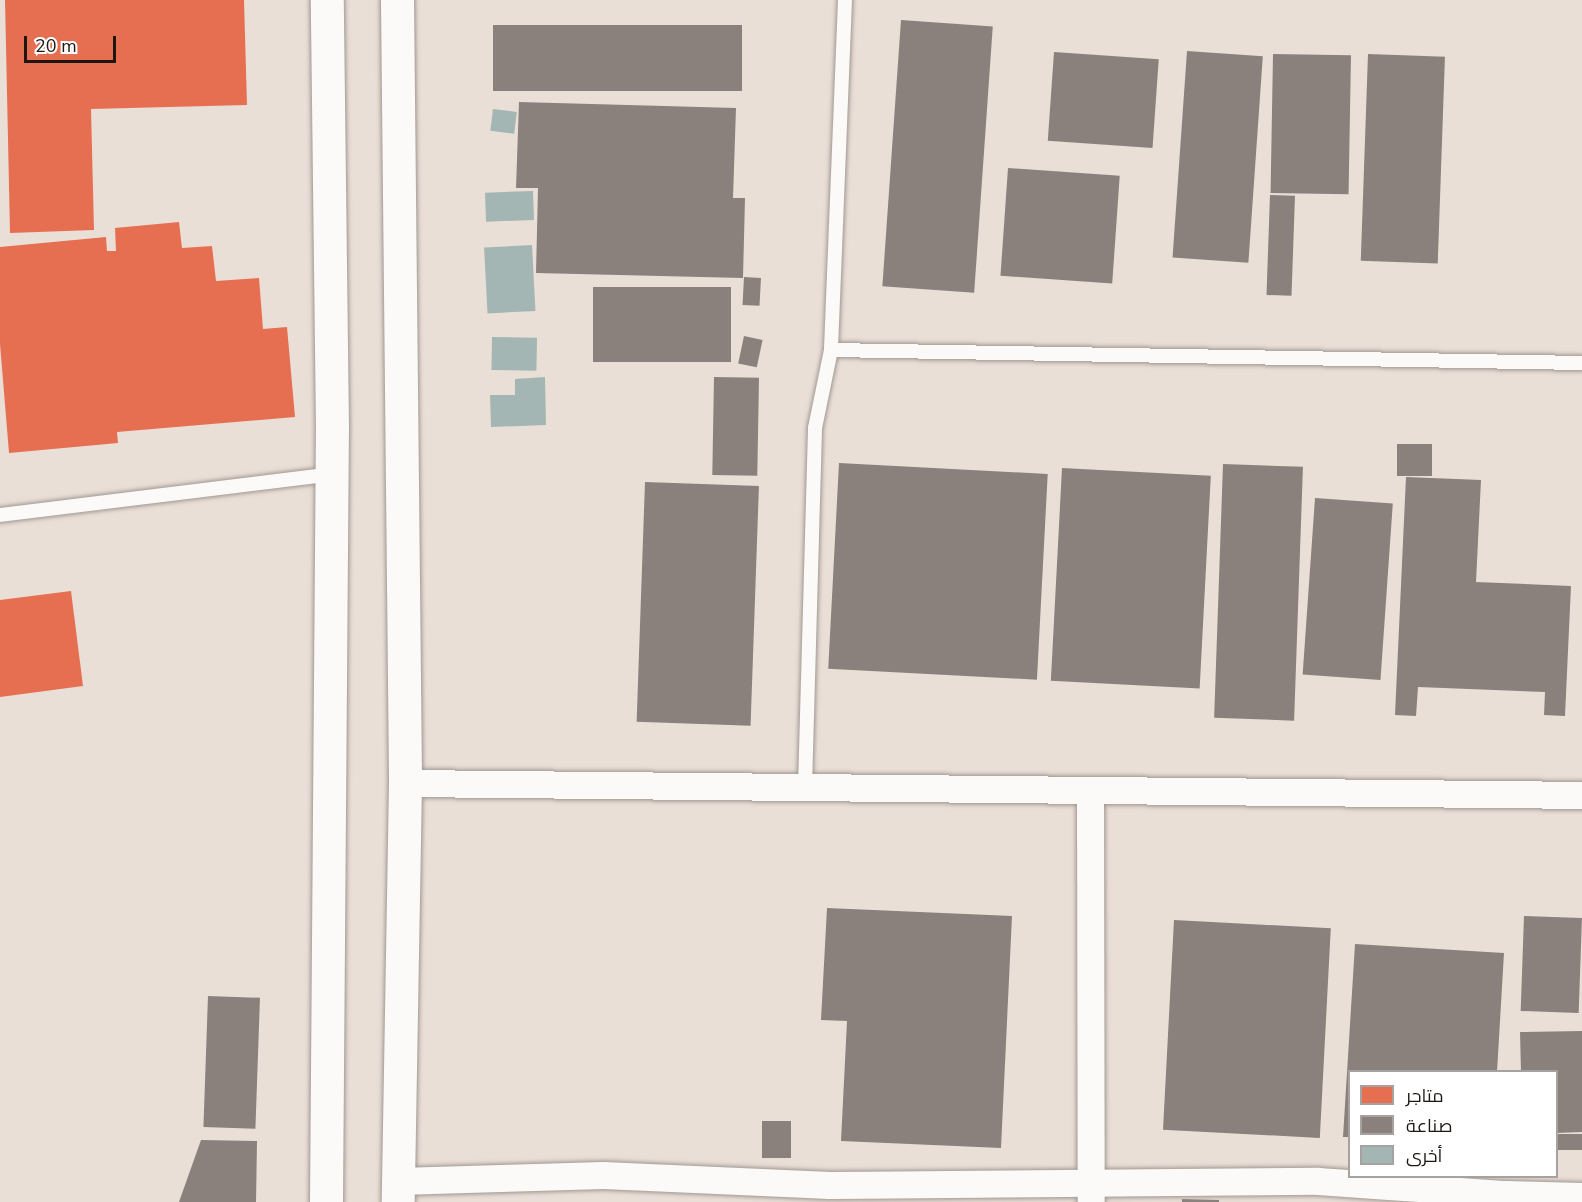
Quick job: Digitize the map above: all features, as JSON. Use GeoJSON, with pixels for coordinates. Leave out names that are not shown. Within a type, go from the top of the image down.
{"type":"FeatureCollection","features":[{"type":"Feature","properties":{"kind":"street"},"geometry":{"type":"LineString","coordinates":[[326,1202],[332,474],[327,0]]}},
{"type":"Feature","properties":{"kind":"street"},"geometry":{"type":"LineString","coordinates":[[397,0],[405,783],[398,1192],[603,1175],[830,1193],[1091,1193],[1318,1181],[1506,1198],[1582,1196]]}},
{"type":"Feature","properties":{"kind":"street"},"geometry":{"type":"LineString","coordinates":[[405,783],[1582,795]]}},
{"type":"Feature","properties":{"kind":"street"},"geometry":{"type":"LineString","coordinates":[[1090,790],[1091,1193]]}},
{"type":"Feature","properties":{"kind":"lane"},"geometry":{"type":"LineString","coordinates":[[806,787],[815,428],[831,350],[845,0]]}},
{"type":"Feature","properties":{"kind":"lane"},"geometry":{"type":"LineString","coordinates":[[831,350],[1582,363]]}},
{"type":"Feature","properties":{"kind":"lane"},"geometry":{"type":"LineString","coordinates":[[0,516],[332,474]]}},
{"type":"Feature","properties":{"kind":"building: متاجر"},"geometry":{"type":"Polygon","coordinates":[[[5,0],[244,0],[247,105],[91,109],[94,230],[10,233],[5,0]]]}},
{"type":"Feature","properties":{"kind":"building: متاجر"},"geometry":{"type":"Polygon","coordinates":[[[179,222],[182,248],[212,246],[216,281],[259,278],[263,329],[287,327],[295,417],[117,432],[118,443],[9,453],[0,344],[0,247],[106,237],[107,251],[116,251],[115,228],[179,222]]]}},
{"type":"Feature","properties":{"kind":"building: متاجر"},"geometry":{"type":"Polygon","coordinates":[[[71,591],[83,686],[0,697],[0,600],[71,591]]]}},
{"type":"Feature","properties":{"kind":"building: صناعة"},"geometry":{"type":"Polygon","coordinates":[[[901,20],[993,26],[974,293],[882,286],[901,20]]]}},
{"type":"Feature","properties":{"kind":"building: صناعة"},"geometry":{"type":"Polygon","coordinates":[[[493,25],[742,25],[742,91],[493,91],[493,25]]]}},
{"type":"Feature","properties":{"kind":"building: صناعة"},"geometry":{"type":"Polygon","coordinates":[[[1187,51],[1263,56],[1248,263],[1173,257],[1187,51]]]}},
{"type":"Feature","properties":{"kind":"building: صناعة"},"geometry":{"type":"Polygon","coordinates":[[[1054,52],[1159,59],[1153,148],[1048,141],[1054,52]]]}},
{"type":"Feature","properties":{"kind":"building: صناعة"},"geometry":{"type":"Polygon","coordinates":[[[1273,54],[1351,55],[1349,194],[1271,193],[1273,54]]]}},
{"type":"Feature","properties":{"kind":"building: صناعة"},"geometry":{"type":"Polygon","coordinates":[[[1368,54],[1445,57],[1438,264],[1361,261],[1368,54]]]}},
{"type":"Feature","properties":{"kind":"building: صناعة"},"geometry":{"type":"Polygon","coordinates":[[[519,102],[736,108],[733,198],[745,198],[743,278],[536,273],[538,188],[516,188],[519,102]]]}},
{"type":"Feature","properties":{"kind":"building: صناعة"},"geometry":{"type":"Polygon","coordinates":[[[1008,168],[1120,176],[1112,284],[1000,276],[1008,168]]]}},
{"type":"Feature","properties":{"kind":"building: صناعة"},"geometry":{"type":"Polygon","coordinates":[[[1270,195],[1295,196],[1291,296],[1267,295],[1270,195]]]}},
{"type":"Feature","properties":{"kind":"building: صناعة"},"geometry":{"type":"Polygon","coordinates":[[[744,277],[761,278],[760,306],[743,305],[744,277]]]}},
{"type":"Feature","properties":{"kind":"building: صناعة"},"geometry":{"type":"Polygon","coordinates":[[[593,287],[731,287],[731,362],[593,362],[593,287]]]}},
{"type":"Feature","properties":{"kind":"building: صناعة"},"geometry":{"type":"Polygon","coordinates":[[[744,336],[763,340],[757,367],[738,363],[744,336]]]}},
{"type":"Feature","properties":{"kind":"building: صناعة"},"geometry":{"type":"Polygon","coordinates":[[[714,377],[759,378],[757,476],[712,475],[714,377]]]}},
{"type":"Feature","properties":{"kind":"building: صناعة"},"geometry":{"type":"Polygon","coordinates":[[[1397,444],[1432,444],[1432,476],[1397,476],[1397,444]]]}},
{"type":"Feature","properties":{"kind":"building: صناعة"},"geometry":{"type":"Polygon","coordinates":[[[839,463],[1048,474],[1037,680],[828,669],[839,463]]]}},
{"type":"Feature","properties":{"kind":"building: صناعة"},"geometry":{"type":"Polygon","coordinates":[[[1223,464],[1303,467],[1294,721],[1214,718],[1223,464]]]}},
{"type":"Feature","properties":{"kind":"building: صناعة"},"geometry":{"type":"Polygon","coordinates":[[[1062,468],[1211,476],[1200,689],[1051,681],[1062,468]]]}},
{"type":"Feature","properties":{"kind":"building: صناعة"},"geometry":{"type":"Polygon","coordinates":[[[1406,477],[1481,480],[1476,582],[1571,586],[1565,716],[1544,715],[1545,692],[1418,687],[1416,716],[1395,715],[1406,477]]]}},
{"type":"Feature","properties":{"kind":"building: صناعة"},"geometry":{"type":"Polygon","coordinates":[[[645,482],[759,486],[751,726],[637,722],[645,482]]]}},
{"type":"Feature","properties":{"kind":"building: صناعة"},"geometry":{"type":"Polygon","coordinates":[[[1315,498],[1393,503],[1380,680],[1303,675],[1315,498]]]}},
{"type":"Feature","properties":{"kind":"building: صناعة"},"geometry":{"type":"Polygon","coordinates":[[[827,908],[1012,916],[1001,1148],[841,1141],[847,1021],[821,1020],[827,908]]]}},
{"type":"Feature","properties":{"kind":"building: صناعة"},"geometry":{"type":"Polygon","coordinates":[[[1524,916],[1582,918],[1579,1013],[1521,1011],[1524,916]]]}},
{"type":"Feature","properties":{"kind":"building: صناعة"},"geometry":{"type":"Polygon","coordinates":[[[1174,920],[1331,928],[1320,1138],[1163,1130],[1174,920]]]}},
{"type":"Feature","properties":{"kind":"building: صناعة"},"geometry":{"type":"Polygon","coordinates":[[[1355,944],[1504,953],[1497,1070],[1348,1070],[1348,1137],[1343,1137],[1355,944]]]}},
{"type":"Feature","properties":{"kind":"building: صناعة"},"geometry":{"type":"Polygon","coordinates":[[[208,996],[260,998],[255,1129],[203,1127],[208,996]]]}},
{"type":"Feature","properties":{"kind":"building: صناعة"},"geometry":{"type":"Polygon","coordinates":[[[1582,1031],[1582,1132],[1558,1133],[1558,1070],[1521,1070],[1520,1032],[1582,1031]]]}},
{"type":"Feature","properties":{"kind":"building: صناعة"},"geometry":{"type":"Polygon","coordinates":[[[762,1121],[791,1121],[791,1158],[762,1158],[762,1121]]]}},
{"type":"Feature","properties":{"kind":"building: صناعة"},"geometry":{"type":"Polygon","coordinates":[[[1558,1134],[1582,1134],[1582,1150],[1558,1150],[1558,1134]]]}},
{"type":"Feature","properties":{"kind":"building: صناعة"},"geometry":{"type":"Polygon","coordinates":[[[201,1140],[257,1141],[256,1202],[179,1202],[201,1140]]]}},
{"type":"Feature","properties":{"kind":"building: صناعة"},"geometry":{"type":"Polygon","coordinates":[[[1182,1199],[1219,1200],[1219,1202],[1182,1202],[1182,1199]]]}},
{"type":"Feature","properties":{"kind":"building: أخرى"},"geometry":{"type":"Polygon","coordinates":[[[493,109],[517,112],[514,134],[490,131],[493,109]]]}},
{"type":"Feature","properties":{"kind":"building: أخرى"},"geometry":{"type":"Polygon","coordinates":[[[533,191],[534,220],[486,222],[485,193],[533,191]]]}},
{"type":"Feature","properties":{"kind":"building: أخرى"},"geometry":{"type":"Polygon","coordinates":[[[532,245],[535,311],[488,313],[484,248],[532,245]]]}},
{"type":"Feature","properties":{"kind":"building: أخرى"},"geometry":{"type":"Polygon","coordinates":[[[492,337],[537,338],[536,371],[491,370],[492,337]]]}},
{"type":"Feature","properties":{"kind":"building: أخرى"},"geometry":{"type":"Polygon","coordinates":[[[545,377],[546,425],[491,427],[490,395],[515,395],[515,379],[545,377]]]}}]}
